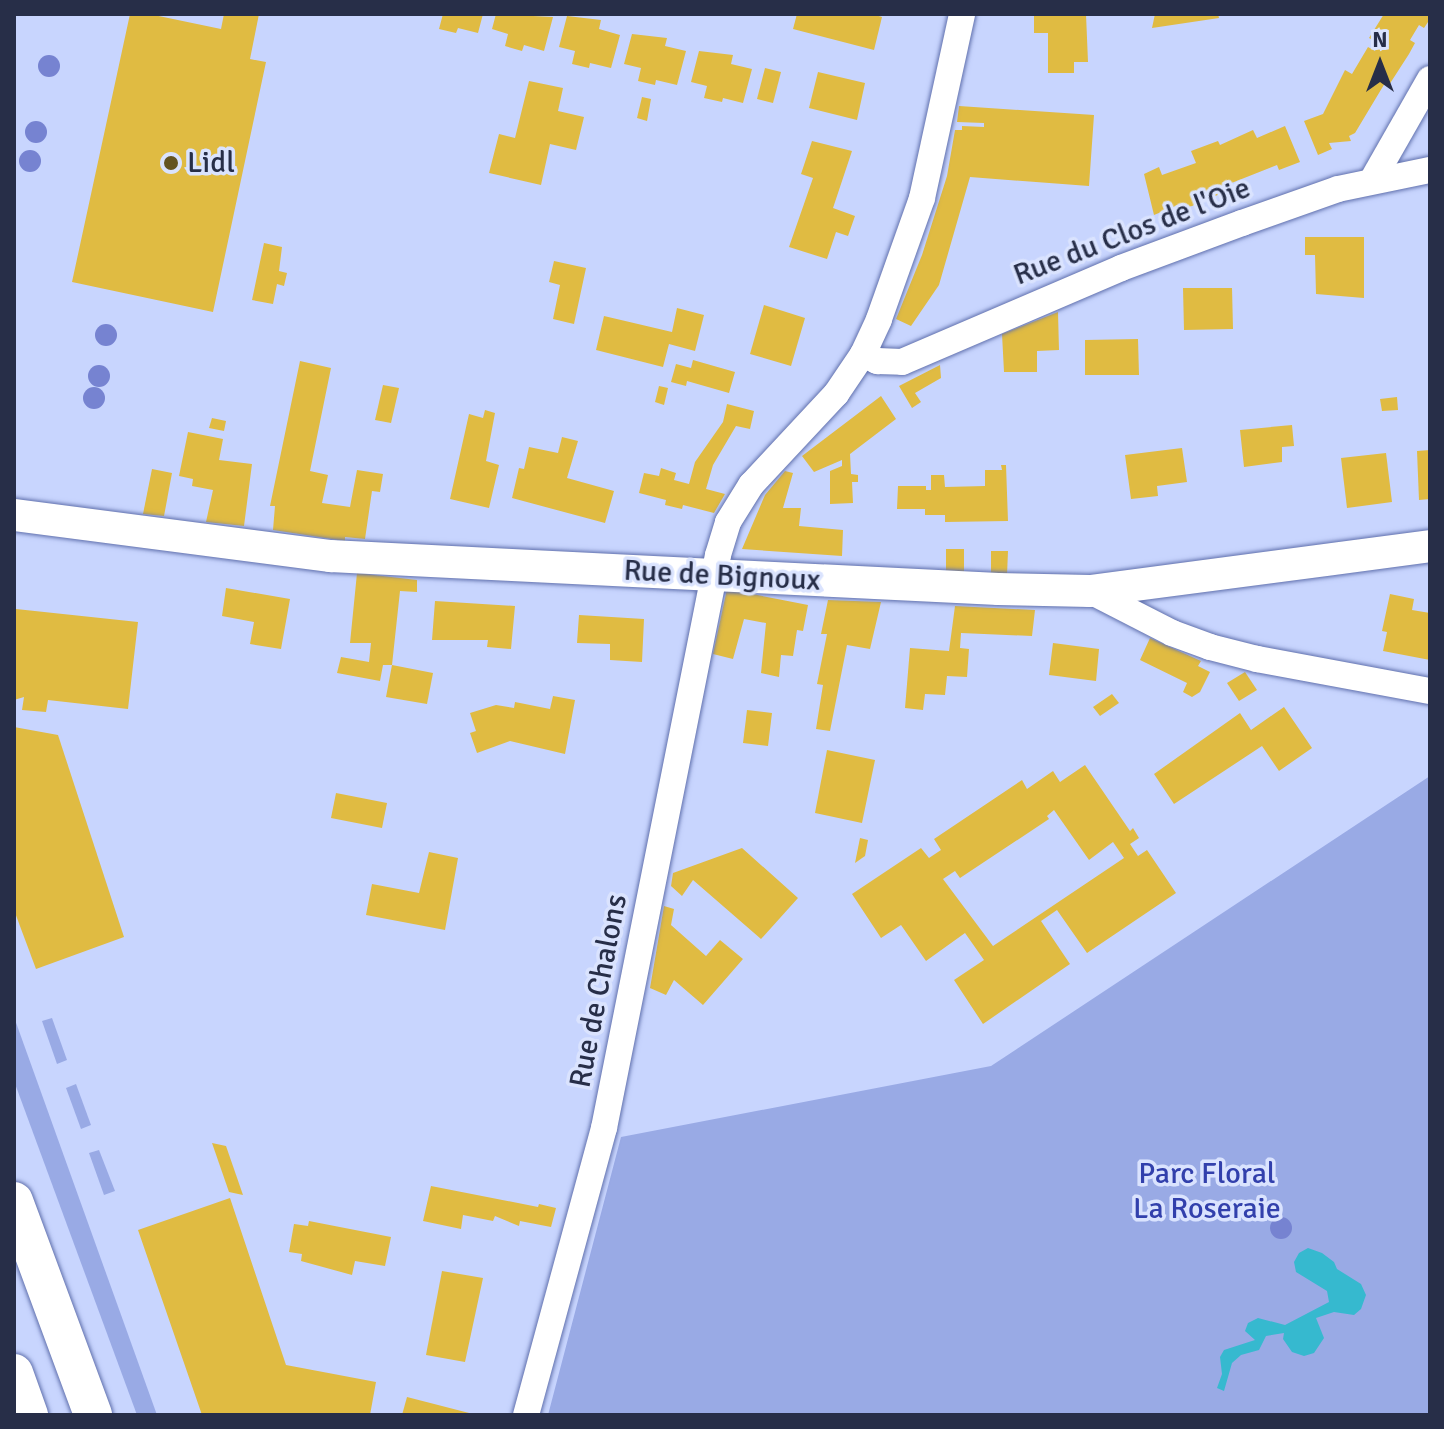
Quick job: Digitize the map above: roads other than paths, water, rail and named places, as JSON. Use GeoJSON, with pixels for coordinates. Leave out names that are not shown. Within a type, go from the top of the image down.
{"type":"FeatureCollection","features":[{"type":"Feature","properties":{"kind":"main road"},"geometry":{"type":"LineString","coordinates":[[14,1201],[93,1415]]}},
{"type":"Feature","properties":{"kind":"main road"},"geometry":{"type":"LineString","coordinates":[[14,1373],[29,1415]]}},
{"type":"Feature","properties":{"kind":"street","name":"Rue de Chalons"},"geometry":{"type":"LineString","coordinates":[[526,1415],[604,1128],[712,575],[728,522],[751,485],[836,394],[863,354],[897,274],[922,198],[962,14]]}},
{"type":"Feature","properties":{"kind":"street"},"geometry":{"type":"LineString","coordinates":[[1373,179],[1430,79]]}},
{"type":"Feature","properties":{"kind":"street","name":"Rue du Clos de l'Oie"},"geometry":{"type":"LineString","coordinates":[[863,354],[877,361],[902,362],[1121,268],[1373,179],[1430,170]]}},
{"type":"Feature","properties":{"kind":"street","name":"Rue de Bignoux"},"geometry":{"type":"LineString","coordinates":[[14,515],[110,524],[330,556],[1090,591],[1430,546]]}},
{"type":"Feature","properties":{"kind":"street"},"geometry":{"type":"LineString","coordinates":[[1090,591],[1172,633],[1210,647],[1257,659],[1430,691]]}},
{"type":"Feature","properties":{"kind":"place","name":"Lidl"},"geometry":{"type":"Point","coordinates":[171,163]}},
{"type":"Feature","properties":{"kind":"park label","name":"Parc Floral La Roseraie"},"geometry":{"type":"Point","coordinates":[1207,1191]}}]}
